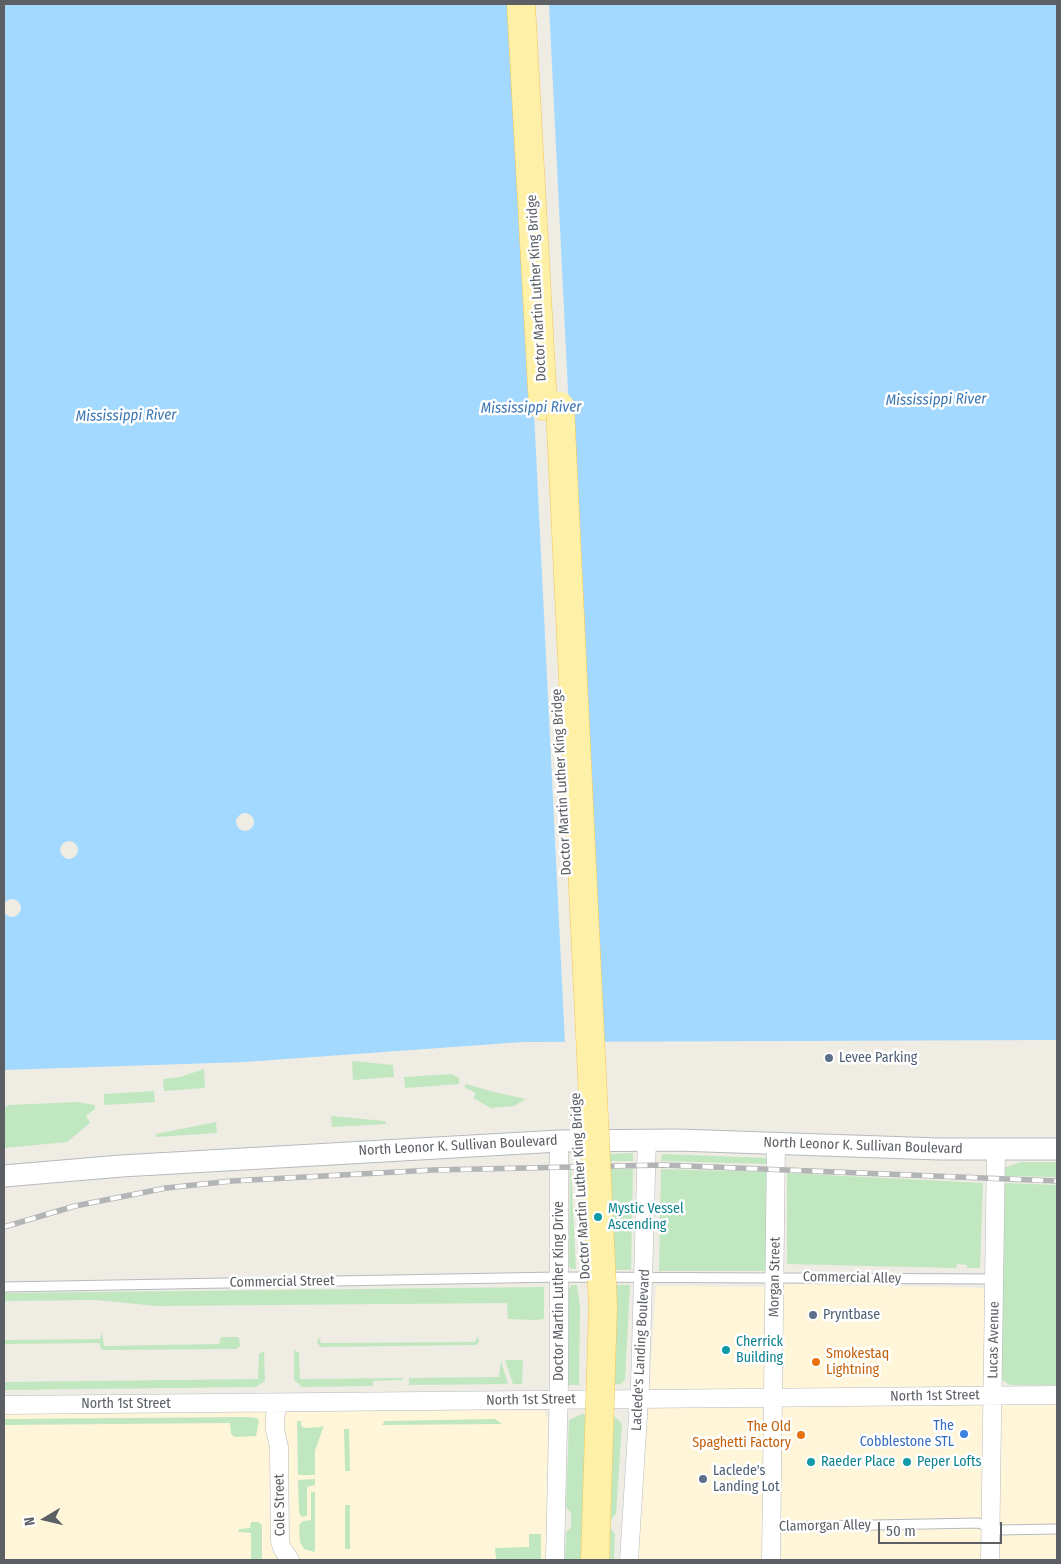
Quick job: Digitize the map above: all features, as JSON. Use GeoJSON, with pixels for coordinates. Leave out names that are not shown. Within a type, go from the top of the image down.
{"type":"FeatureCollection","features":[{"type":"Feature","properties":{"kind":"main road","name":"Doctor Martin Luther King Bridge"},"geometry":{"type":"LineString","coordinates":[[521,4],[588,1315],[588,1378],[581,1560]]}},
{"type":"Feature","properties":{"kind":"main road","name":"Doctor Martin Luther King Bridge"},"geometry":{"type":"LineString","coordinates":[[538,4],[562,436],[603,1306],[603,1355],[595,1560]]}},
{"type":"Feature","properties":{"kind":"street","name":"North Leonor K. Sullivan Boulevard"},"geometry":{"type":"LineString","coordinates":[[4,1176],[121,1166],[559,1141],[647,1139],[1057,1149]]}},
{"type":"Feature","properties":{"kind":"street","name":"Laclede's Landing Boulevard"},"geometry":{"type":"LineString","coordinates":[[629,1560],[639,1399],[647,1139]]}},
{"type":"Feature","properties":{"kind":"street","name":"Doctor Martin Luther King Drive"},"geometry":{"type":"LineString","coordinates":[[556,1560],[560,1277],[559,1141]]}},
{"type":"Feature","properties":{"kind":"street","name":"Morgan Street"},"geometry":{"type":"LineString","coordinates":[[771,1560],[776,1143]]}},
{"type":"Feature","properties":{"kind":"street","name":"North Leonor K. Sullivan Boulevard"},"geometry":{"type":"LineString","coordinates":[[1033,1148],[1057,1143]]}},
{"type":"Feature","properties":{"kind":"street","name":"Lucas Avenue"},"geometry":{"type":"LineString","coordinates":[[990,1560],[996,1149]]}},
{"type":"Feature","properties":{"kind":"street","name":"North 1st Street"},"geometry":{"type":"LineString","coordinates":[[4,1405],[1057,1395]]}},
{"type":"Feature","properties":{"kind":"street","name":"Cole Street"},"geometry":{"type":"LineString","coordinates":[[279,1402],[285,1419],[284,1437],[279,1447],[280,1541],[290,1560]]}},
{"type":"Feature","properties":{"kind":"lane","name":"Commercial Alley"},"geometry":{"type":"LineString","coordinates":[[560,1277],[995,1279]]}},
{"type":"Feature","properties":{"kind":"lane","name":"Commercial Street"},"geometry":{"type":"LineString","coordinates":[[4,1287],[560,1277]]}},
{"type":"Feature","properties":{"kind":"lane","name":"Clamorgan Alley"},"geometry":{"type":"LineString","coordinates":[[772,1527],[978,1523],[1004,1530],[1057,1529]]}},
{"type":"Feature","properties":{"kind":"shaded area"},"geometry":{"type":"Polygon","coordinates":[[[788,1284],[985,1288],[985,1404],[1057,1404],[1057,1560],[638,1560],[656,1288],[659,1286],[763,1287],[788,1284]]]}},
{"type":"Feature","properties":{"kind":"shaded area"},"geometry":{"type":"Polygon","coordinates":[[[543,1410],[548,1418],[547,1560],[4,1560],[4,1414],[543,1410]]]}},
{"type":"Feature","properties":{"kind":"green space"},"geometry":{"type":"Polygon","coordinates":[[[352,1061],[393,1065],[394,1077],[353,1080],[352,1061]]]}},
{"type":"Feature","properties":{"kind":"green space"},"geometry":{"type":"Polygon","coordinates":[[[204,1069],[205,1088],[164,1091],[163,1079],[180,1077],[204,1069]]]}},
{"type":"Feature","properties":{"kind":"green space"},"geometry":{"type":"Polygon","coordinates":[[[452,1074],[459,1078],[459,1084],[405,1088],[404,1077],[452,1074]]]}},
{"type":"Feature","properties":{"kind":"green space"},"geometry":{"type":"Polygon","coordinates":[[[466,1084],[526,1099],[514,1106],[491,1108],[473,1098],[476,1093],[464,1087],[466,1084]]]}},
{"type":"Feature","properties":{"kind":"green space"},"geometry":{"type":"Polygon","coordinates":[[[154,1091],[155,1102],[104,1105],[104,1094],[154,1091]]]}},
{"type":"Feature","properties":{"kind":"green space"},"geometry":{"type":"Polygon","coordinates":[[[77,1102],[95,1105],[95,1109],[86,1116],[90,1123],[67,1142],[4,1148],[4,1108],[9,1105],[77,1102]]]}},
{"type":"Feature","properties":{"kind":"green space"},"geometry":{"type":"Polygon","coordinates":[[[331,1116],[385,1121],[386,1124],[332,1127],[331,1116]]]}},
{"type":"Feature","properties":{"kind":"green space"},"geometry":{"type":"Polygon","coordinates":[[[216,1122],[217,1133],[156,1137],[156,1134],[216,1122]]]}},
{"type":"Feature","properties":{"kind":"green space"},"geometry":{"type":"Polygon","coordinates":[[[633,1153],[633,1161],[606,1161],[606,1154],[633,1153]]]}},
{"type":"Feature","properties":{"kind":"green space"},"geometry":{"type":"Polygon","coordinates":[[[662,1154],[768,1158],[768,1164],[661,1161],[662,1154]]]}},
{"type":"Feature","properties":{"kind":"green space"},"geometry":{"type":"Polygon","coordinates":[[[1021,1162],[1057,1162],[1057,1177],[1004,1176],[1004,1168],[1021,1162]]]}},
{"type":"Feature","properties":{"kind":"green space"},"geometry":{"type":"Polygon","coordinates":[[[570,1169],[576,1269],[571,1269],[569,1266],[570,1169]]]}},
{"type":"Feature","properties":{"kind":"green space"},"geometry":{"type":"Polygon","coordinates":[[[607,1169],[633,1169],[631,1270],[612,1270],[607,1169]]]}},
{"type":"Feature","properties":{"kind":"green space"},"geometry":{"type":"Polygon","coordinates":[[[661,1169],[768,1172],[766,1271],[659,1271],[661,1169]]]}},
{"type":"Feature","properties":{"kind":"green space"},"geometry":{"type":"Polygon","coordinates":[[[787,1173],[983,1183],[980,1268],[967,1268],[967,1265],[957,1264],[956,1268],[787,1264],[787,1173]]]}},
{"type":"Feature","properties":{"kind":"green space"},"geometry":{"type":"Polygon","coordinates":[[[1003,1183],[1057,1185],[1057,1385],[1010,1385],[1002,1380],[1003,1183]]]}},
{"type":"Feature","properties":{"kind":"green space"},"geometry":{"type":"Polygon","coordinates":[[[571,1285],[577,1285],[580,1307],[579,1385],[568,1385],[569,1289],[571,1285]]]}},
{"type":"Feature","properties":{"kind":"green space"},"geometry":{"type":"Polygon","coordinates":[[[612,1285],[630,1285],[625,1380],[621,1384],[612,1385],[612,1285]]]}},
{"type":"Feature","properties":{"kind":"green space"},"geometry":{"type":"Polygon","coordinates":[[[544,1287],[544,1319],[535,1320],[508,1319],[507,1303],[157,1306],[96,1300],[4,1301],[4,1293],[544,1287]]]}},
{"type":"Feature","properties":{"kind":"green space"},"geometry":{"type":"Polygon","coordinates":[[[102,1332],[104,1346],[219,1344],[221,1337],[237,1337],[239,1338],[240,1346],[236,1349],[105,1350],[101,1349],[100,1343],[4,1344],[4,1340],[100,1339],[102,1332]]]}},
{"type":"Feature","properties":{"kind":"green space"},"geometry":{"type":"Polygon","coordinates":[[[478,1336],[479,1342],[476,1345],[321,1347],[317,1343],[319,1337],[321,1343],[475,1342],[478,1336]]]}},
{"type":"Feature","properties":{"kind":"green space"},"geometry":{"type":"Polygon","coordinates":[[[294,1350],[299,1353],[300,1379],[403,1378],[403,1380],[373,1381],[373,1386],[302,1387],[294,1380],[294,1350]]]}},
{"type":"Feature","properties":{"kind":"green space"},"geometry":{"type":"Polygon","coordinates":[[[264,1351],[265,1381],[256,1387],[4,1390],[4,1382],[258,1379],[259,1354],[264,1351]]]}},
{"type":"Feature","properties":{"kind":"green space"},"geometry":{"type":"Polygon","coordinates":[[[505,1360],[523,1360],[522,1384],[513,1384],[505,1360]]]}},
{"type":"Feature","properties":{"kind":"green space"},"geometry":{"type":"Polygon","coordinates":[[[501,1361],[508,1384],[409,1385],[409,1378],[499,1377],[501,1361]]]}},
{"type":"Feature","properties":{"kind":"green space"},"geometry":{"type":"Polygon","coordinates":[[[582,1414],[613,1415],[622,1424],[616,1514],[611,1519],[610,1528],[615,1534],[614,1560],[565,1560],[566,1532],[571,1528],[571,1513],[566,1507],[569,1420],[582,1414]]]}},
{"type":"Feature","properties":{"kind":"green space"},"geometry":{"type":"Polygon","coordinates":[[[257,1418],[259,1421],[256,1436],[235,1437],[231,1434],[230,1423],[4,1425],[4,1419],[257,1418]]]}},
{"type":"Feature","properties":{"kind":"green space"},"geometry":{"type":"Polygon","coordinates":[[[495,1419],[502,1424],[382,1425],[385,1421],[495,1419]]]}},
{"type":"Feature","properties":{"kind":"green space"},"geometry":{"type":"Polygon","coordinates":[[[297,1421],[301,1421],[301,1425],[304,1428],[321,1427],[324,1425],[315,1451],[315,1475],[298,1475],[297,1421]]]}},
{"type":"Feature","properties":{"kind":"green space"},"geometry":{"type":"Polygon","coordinates":[[[344,1429],[349,1429],[350,1471],[345,1471],[344,1429]]]}},
{"type":"Feature","properties":{"kind":"green space"},"geometry":{"type":"Polygon","coordinates":[[[315,1479],[315,1485],[307,1487],[307,1516],[302,1517],[299,1513],[298,1480],[315,1479]]]}},
{"type":"Feature","properties":{"kind":"green space"},"geometry":{"type":"Polygon","coordinates":[[[311,1492],[315,1492],[315,1552],[304,1549],[300,1542],[299,1525],[303,1521],[311,1520],[311,1492]]]}},
{"type":"Feature","properties":{"kind":"green space"},"geometry":{"type":"Polygon","coordinates":[[[345,1505],[350,1505],[350,1549],[345,1549],[345,1505]]]}},
{"type":"Feature","properties":{"kind":"green space"},"geometry":{"type":"Polygon","coordinates":[[[251,1522],[258,1522],[262,1525],[262,1560],[251,1560],[251,1533],[238,1532],[239,1529],[250,1528],[251,1522]]]}},
{"type":"Feature","properties":{"kind":"green space"},"geometry":{"type":"Polygon","coordinates":[[[529,1534],[541,1534],[541,1560],[496,1560],[495,1548],[529,1547],[529,1534]]]}},
{"type":"Feature","properties":{"kind":"water","name":"Mississippi River"},"geometry":{"type":"Polygon","coordinates":[[[4,4],[1057,4],[1057,1040],[523,1042],[244,1062],[4,1070],[4,4]]]}},
{"type":"Feature","properties":{"kind":"pier"},"geometry":{"type":"Polygon","coordinates":[[[514,4],[549,4],[600,1043],[565,1044],[514,4]]]}},
{"type":"Feature","properties":{"kind":"pier"},"geometry":{"type":"Polygon","coordinates":[[[245,813],[253,818],[254,822],[249,830],[245,831],[237,826],[236,822],[241,814],[245,813]]]}},
{"type":"Feature","properties":{"kind":"pier"},"geometry":{"type":"Polygon","coordinates":[[[69,841],[75,844],[78,850],[75,856],[69,859],[63,856],[60,850],[63,844],[69,841]]]}},
{"type":"Feature","properties":{"kind":"pier"},"geometry":{"type":"Polygon","coordinates":[[[12,899],[18,902],[21,908],[18,914],[12,917],[6,914],[3,908],[6,902],[12,899]]]}},
{"type":"Feature","properties":{"kind":"railway"},"geometry":{"type":"LineString","coordinates":[[4,1227],[75,1206],[166,1188],[232,1181],[433,1170],[663,1165],[1057,1181]]}},
{"type":"Feature","properties":{"kind":"place","name":"Levee Parking"},"geometry":{"type":"Point","coordinates":[829,1058]}},
{"type":"Feature","properties":{"kind":"place","name":"Mystic Vessel Ascending"},"geometry":{"type":"Point","coordinates":[598,1217]}},
{"type":"Feature","properties":{"kind":"place","name":"Pryntbase"},"geometry":{"type":"Point","coordinates":[813,1315]}},
{"type":"Feature","properties":{"kind":"place","name":"Cherrick Building"},"geometry":{"type":"Point","coordinates":[726,1350]}},
{"type":"Feature","properties":{"kind":"place","name":"Smokestaq Lightning"},"geometry":{"type":"Point","coordinates":[816,1362]}},
{"type":"Feature","properties":{"kind":"place","name":"The Cobblestone STL"},"geometry":{"type":"Point","coordinates":[964,1434]}},
{"type":"Feature","properties":{"kind":"place","name":"The Old Spaghetti Factory"},"geometry":{"type":"Point","coordinates":[801,1435]}},
{"type":"Feature","properties":{"kind":"place","name":"Raeder Place"},"geometry":{"type":"Point","coordinates":[811,1462]}},
{"type":"Feature","properties":{"kind":"place","name":"Peper Lofts"},"geometry":{"type":"Point","coordinates":[907,1462]}},
{"type":"Feature","properties":{"kind":"place","name":"Laclede's Landing Lot"},"geometry":{"type":"Point","coordinates":[703,1479]}}]}
